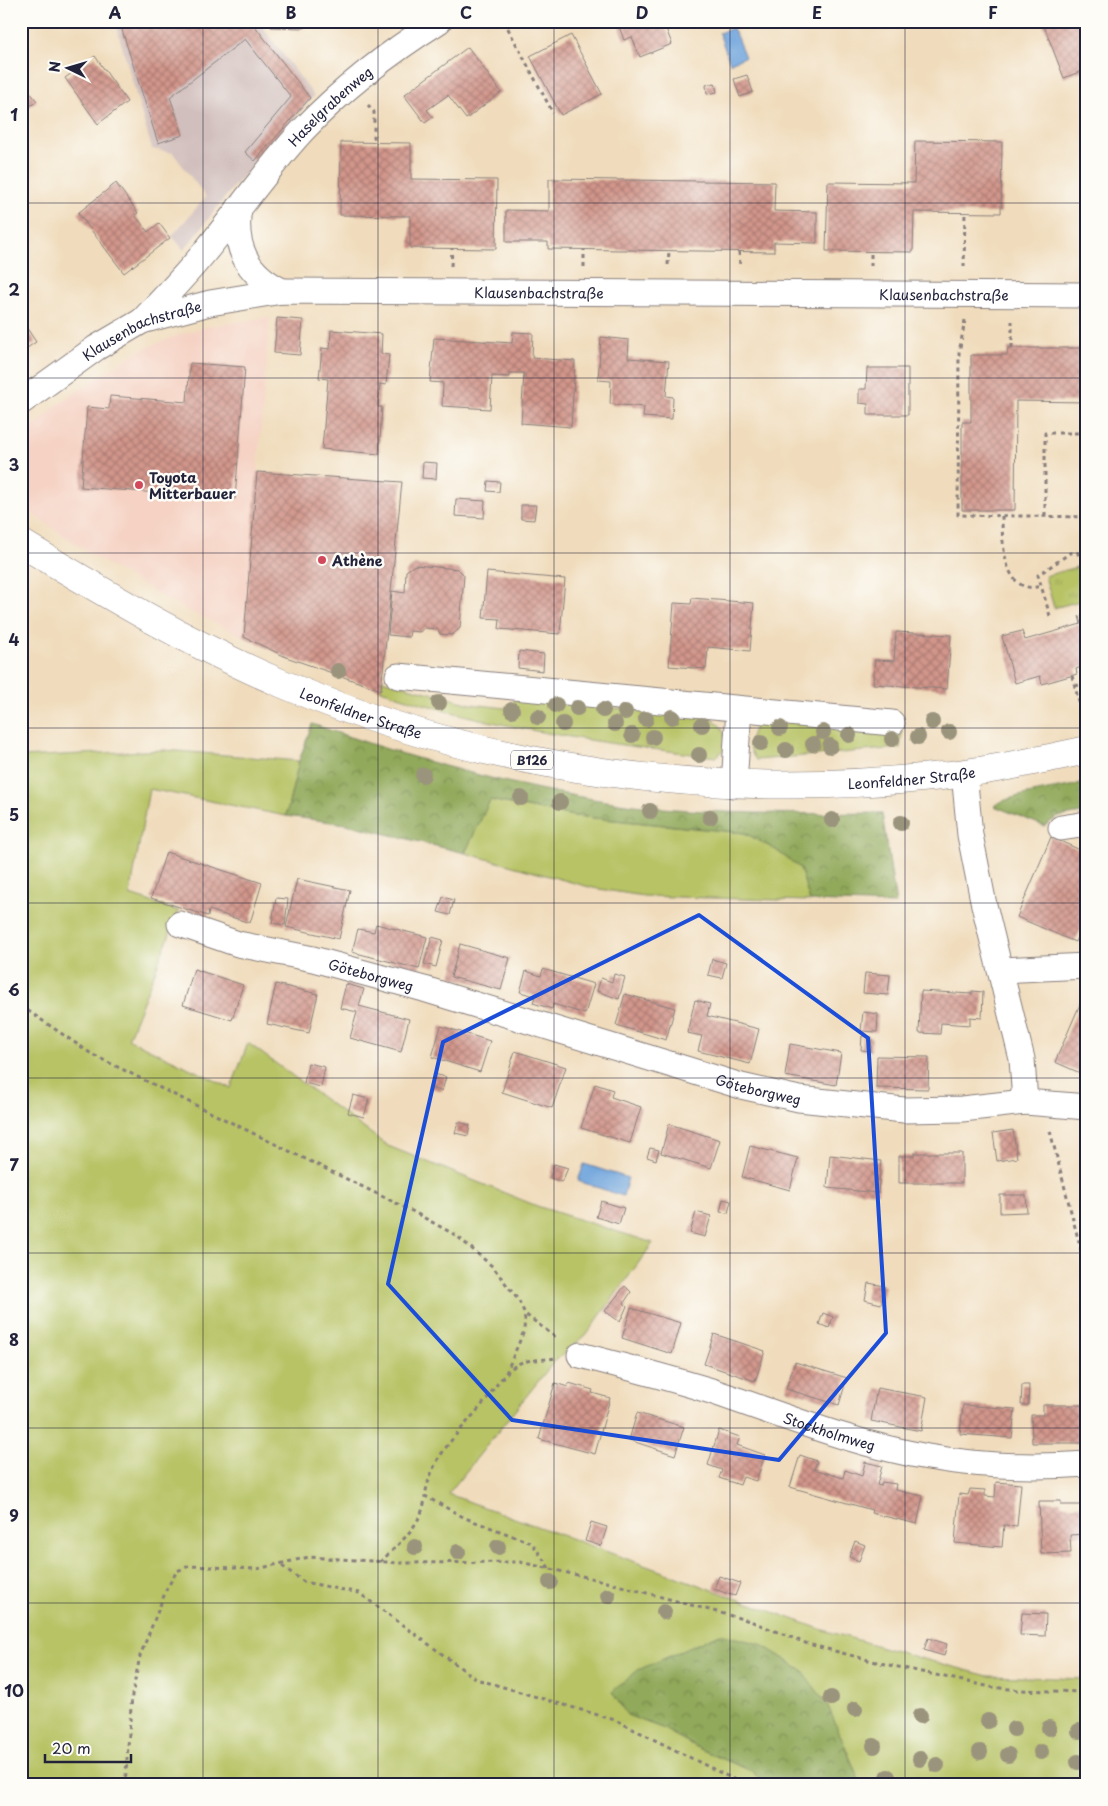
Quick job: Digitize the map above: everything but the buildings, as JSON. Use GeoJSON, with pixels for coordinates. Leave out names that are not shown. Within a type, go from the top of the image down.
{"type":"FeatureCollection","features":[{"type":"Feature","properties":{"kind":"main road","name":"Leonfeldner Straße"},"geometry":{"type":"LineString","coordinates":[[21,543],[183,638],[286,685],[386,723],[486,750],[547,763],[614,774],[734,785],[807,786],[885,782],[964,773],[1087,750]]}},
{"type":"Feature","properties":{"kind":"street","name":"Haselgrabenweg"},"geometry":{"type":"LineString","coordinates":[[142,321],[174,288],[297,137],[344,90],[389,55],[439,21]]}},
{"type":"Feature","properties":{"kind":"street"},"geometry":{"type":"LineString","coordinates":[[239,208],[236,228],[242,253],[255,273],[266,283],[282,291]]}},
{"type":"Feature","properties":{"kind":"street","name":"Klausenbachstraße"},"geometry":{"type":"LineString","coordinates":[[21,402],[96,348],[142,321],[210,303],[282,291],[1087,295]]}},
{"type":"Feature","properties":{"kind":"street"},"geometry":{"type":"LineString","coordinates":[[398,676],[892,723]]}},
{"type":"Feature","properties":{"kind":"street"},"geometry":{"type":"LineString","coordinates":[[734,785],[739,709]]}},
{"type":"Feature","properties":{"kind":"street"},"geometry":{"type":"LineString","coordinates":[[964,773],[970,835],[1022,1059],[1025,1102]]}},
{"type":"Feature","properties":{"kind":"street"},"geometry":{"type":"LineString","coordinates":[[1061,828],[1087,824]]}},
{"type":"Feature","properties":{"kind":"street","name":"Göteborgweg"},"geometry":{"type":"LineString","coordinates":[[180,924],[238,944],[313,959],[424,989],[741,1086],[791,1098],[904,1110],[962,1109],[1025,1102],[1087,1107]]}},
{"type":"Feature","properties":{"kind":"street"},"geometry":{"type":"LineString","coordinates":[[1000,970],[1087,966]]}},
{"type":"Feature","properties":{"kind":"street","name":"Stockholmweg"},"geometry":{"type":"LineString","coordinates":[[580,1355],[706,1390],[825,1431],[906,1453],[970,1462],[1012,1465],[1087,1464]]}},
{"type":"Feature","properties":{"kind":"path"},"geometry":{"type":"LineString","coordinates":[[504,21],[553,113]]}},
{"type":"Feature","properties":{"kind":"path"},"geometry":{"type":"LineString","coordinates":[[365,101],[374,112],[374,142]]}},
{"type":"Feature","properties":{"kind":"path"},"geometry":{"type":"LineString","coordinates":[[964,275],[965,212]]}},
{"type":"Feature","properties":{"kind":"path"},"geometry":{"type":"LineString","coordinates":[[451,273],[452,249]]}},
{"type":"Feature","properties":{"kind":"path"},"geometry":{"type":"LineString","coordinates":[[584,250],[584,273]]}},
{"type":"Feature","properties":{"kind":"path"},"geometry":{"type":"LineString","coordinates":[[668,251],[668,274]]}},
{"type":"Feature","properties":{"kind":"path"},"geometry":{"type":"LineString","coordinates":[[739,252],[740,274]]}},
{"type":"Feature","properties":{"kind":"path"},"geometry":{"type":"LineString","coordinates":[[871,252],[871,275]]}},
{"type":"Feature","properties":{"kind":"path"},"geometry":{"type":"LineString","coordinates":[[965,319],[959,353],[958,515],[1087,517]]}},
{"type":"Feature","properties":{"kind":"path"},"geometry":{"type":"LineString","coordinates":[[1012,320],[1012,348]]}},
{"type":"Feature","properties":{"kind":"path"},"geometry":{"type":"LineString","coordinates":[[1045,516],[1045,433],[1087,433]]}},
{"type":"Feature","properties":{"kind":"path"},"geometry":{"type":"LineString","coordinates":[[1002,516],[1002,545],[1013,578],[1020,586],[1032,589],[1041,586]]}},
{"type":"Feature","properties":{"kind":"path"},"geometry":{"type":"LineString","coordinates":[[1050,616],[1038,575],[1070,553],[1078,553],[1078,558],[1087,558]]}},
{"type":"Feature","properties":{"kind":"path"},"geometry":{"type":"LineString","coordinates":[[1072,676],[1084,720]]}},
{"type":"Feature","properties":{"kind":"path"},"geometry":{"type":"LineString","coordinates":[[1075,686],[1087,683]]}},
{"type":"Feature","properties":{"kind":"path"},"geometry":{"type":"LineString","coordinates":[[21,1006],[93,1055],[412,1211],[457,1236],[493,1267],[519,1301],[525,1314],[524,1331],[506,1374]]}},
{"type":"Feature","properties":{"kind":"path"},"geometry":{"type":"LineString","coordinates":[[1049,1129],[1087,1273]]}},
{"type":"Feature","properties":{"kind":"path"},"geometry":{"type":"LineString","coordinates":[[1081,1253],[1087,1252]]}},
{"type":"Feature","properties":{"kind":"path"},"geometry":{"type":"LineString","coordinates":[[525,1314],[580,1355]]}},
{"type":"Feature","properties":{"kind":"path"},"geometry":{"type":"LineString","coordinates":[[380,1562],[402,1540],[425,1509],[428,1477],[453,1436],[481,1406],[506,1374],[520,1363],[580,1355]]}},
{"type":"Feature","properties":{"kind":"path"},"geometry":{"type":"LineString","coordinates":[[426,1496],[464,1518],[532,1542],[549,1568]]}},
{"type":"Feature","properties":{"kind":"path"},"geometry":{"type":"LineString","coordinates":[[125,1785],[130,1714],[140,1656],[153,1618],[178,1571],[189,1566],[257,1569],[308,1558],[401,1563],[520,1562],[750,1621],[808,1644],[880,1663],[991,1687],[1087,1692]]}},
{"type":"Feature","properties":{"kind":"path"},"geometry":{"type":"LineString","coordinates":[[281,1565],[304,1582],[359,1593],[476,1679],[615,1720],[745,1785]]}},
{"type":"Feature","properties":{"kind":"highlighted area"},"geometry":{"type":"Polygon","coordinates":[[[699,915],[868,1038],[886,1333],[779,1460],[512,1420],[388,1284],[443,1042],[699,915]]]}},
{"type":"Feature","properties":{"kind":"shaded area"},"geometry":{"type":"Polygon","coordinates":[[[121,21],[258,21],[314,96],[234,186],[184,250],[172,236],[206,197],[173,153],[152,149],[116,25],[121,21]]]}},
{"type":"Feature","properties":{"kind":"shaded area","name":"Toyota Mitterbauer"},"geometry":{"type":"Polygon","coordinates":[[[270,317],[244,637],[179,606],[95,557],[35,516],[21,499],[21,445],[32,429],[56,406],[139,351],[178,335],[209,326],[270,317]]]}},
{"type":"Feature","properties":{"kind":"green space"},"geometry":{"type":"Polygon","coordinates":[[[1087,564],[1087,599],[1054,608],[1045,576],[1087,564]]]}},
{"type":"Feature","properties":{"kind":"green space"},"geometry":{"type":"Polygon","coordinates":[[[382,680],[471,704],[505,708],[518,698],[712,718],[724,732],[724,750],[716,757],[588,740],[504,725],[422,704],[381,690],[382,680]]]}},
{"type":"Feature","properties":{"kind":"green space"},"geometry":{"type":"Polygon","coordinates":[[[774,719],[902,732],[900,748],[756,760],[750,747],[756,725],[774,719]]]}},
{"type":"Feature","properties":{"kind":"green space"},"geometry":{"type":"Polygon","coordinates":[[[312,724],[387,749],[463,771],[579,797],[652,807],[717,812],[882,813],[896,904],[810,901],[800,868],[776,850],[745,833],[574,816],[490,800],[465,853],[346,824],[286,816],[299,761],[312,724]]]}},
{"type":"Feature","properties":{"kind":"green space"},"geometry":{"type":"Polygon","coordinates":[[[164,750],[299,761],[286,816],[149,789],[130,895],[179,911],[128,1039],[231,1088],[248,1043],[388,1146],[537,1206],[653,1243],[586,1335],[553,1363],[448,1494],[823,1630],[988,1676],[1087,1679],[1087,1785],[861,1785],[845,1746],[627,1715],[662,1728],[702,1750],[754,1772],[762,1785],[21,1785],[21,757],[164,750]]]}},
{"type":"Feature","properties":{"kind":"green space"},"geometry":{"type":"Polygon","coordinates":[[[1087,783],[1087,812],[1058,817],[1044,826],[994,806],[1011,798],[1087,783]]]}},
{"type":"Feature","properties":{"kind":"green space"},"geometry":{"type":"Polygon","coordinates":[[[490,800],[574,816],[745,833],[776,850],[800,868],[810,901],[643,896],[593,888],[465,853],[490,800]]]}},
{"type":"Feature","properties":{"kind":"green space"},"geometry":{"type":"Polygon","coordinates":[[[720,1634],[760,1644],[801,1669],[828,1706],[861,1785],[762,1785],[754,1772],[702,1750],[662,1728],[627,1715],[612,1692],[638,1670],[720,1634]]]}},
{"type":"Feature","properties":{"kind":"water"},"geometry":{"type":"Polygon","coordinates":[[[733,28],[745,57],[730,63],[719,33],[733,28]]]}},
{"type":"Feature","properties":{"kind":"water"},"geometry":{"type":"Polygon","coordinates":[[[584,1164],[628,1178],[623,1196],[578,1181],[584,1164]]]}},
{"type":"Feature","properties":{"kind":"place","name":"Toyota Mitterbauer"},"geometry":{"type":"Point","coordinates":[139,485]}},
{"type":"Feature","properties":{"kind":"place","name":"Athène"},"geometry":{"type":"Point","coordinates":[322,560]}}]}
